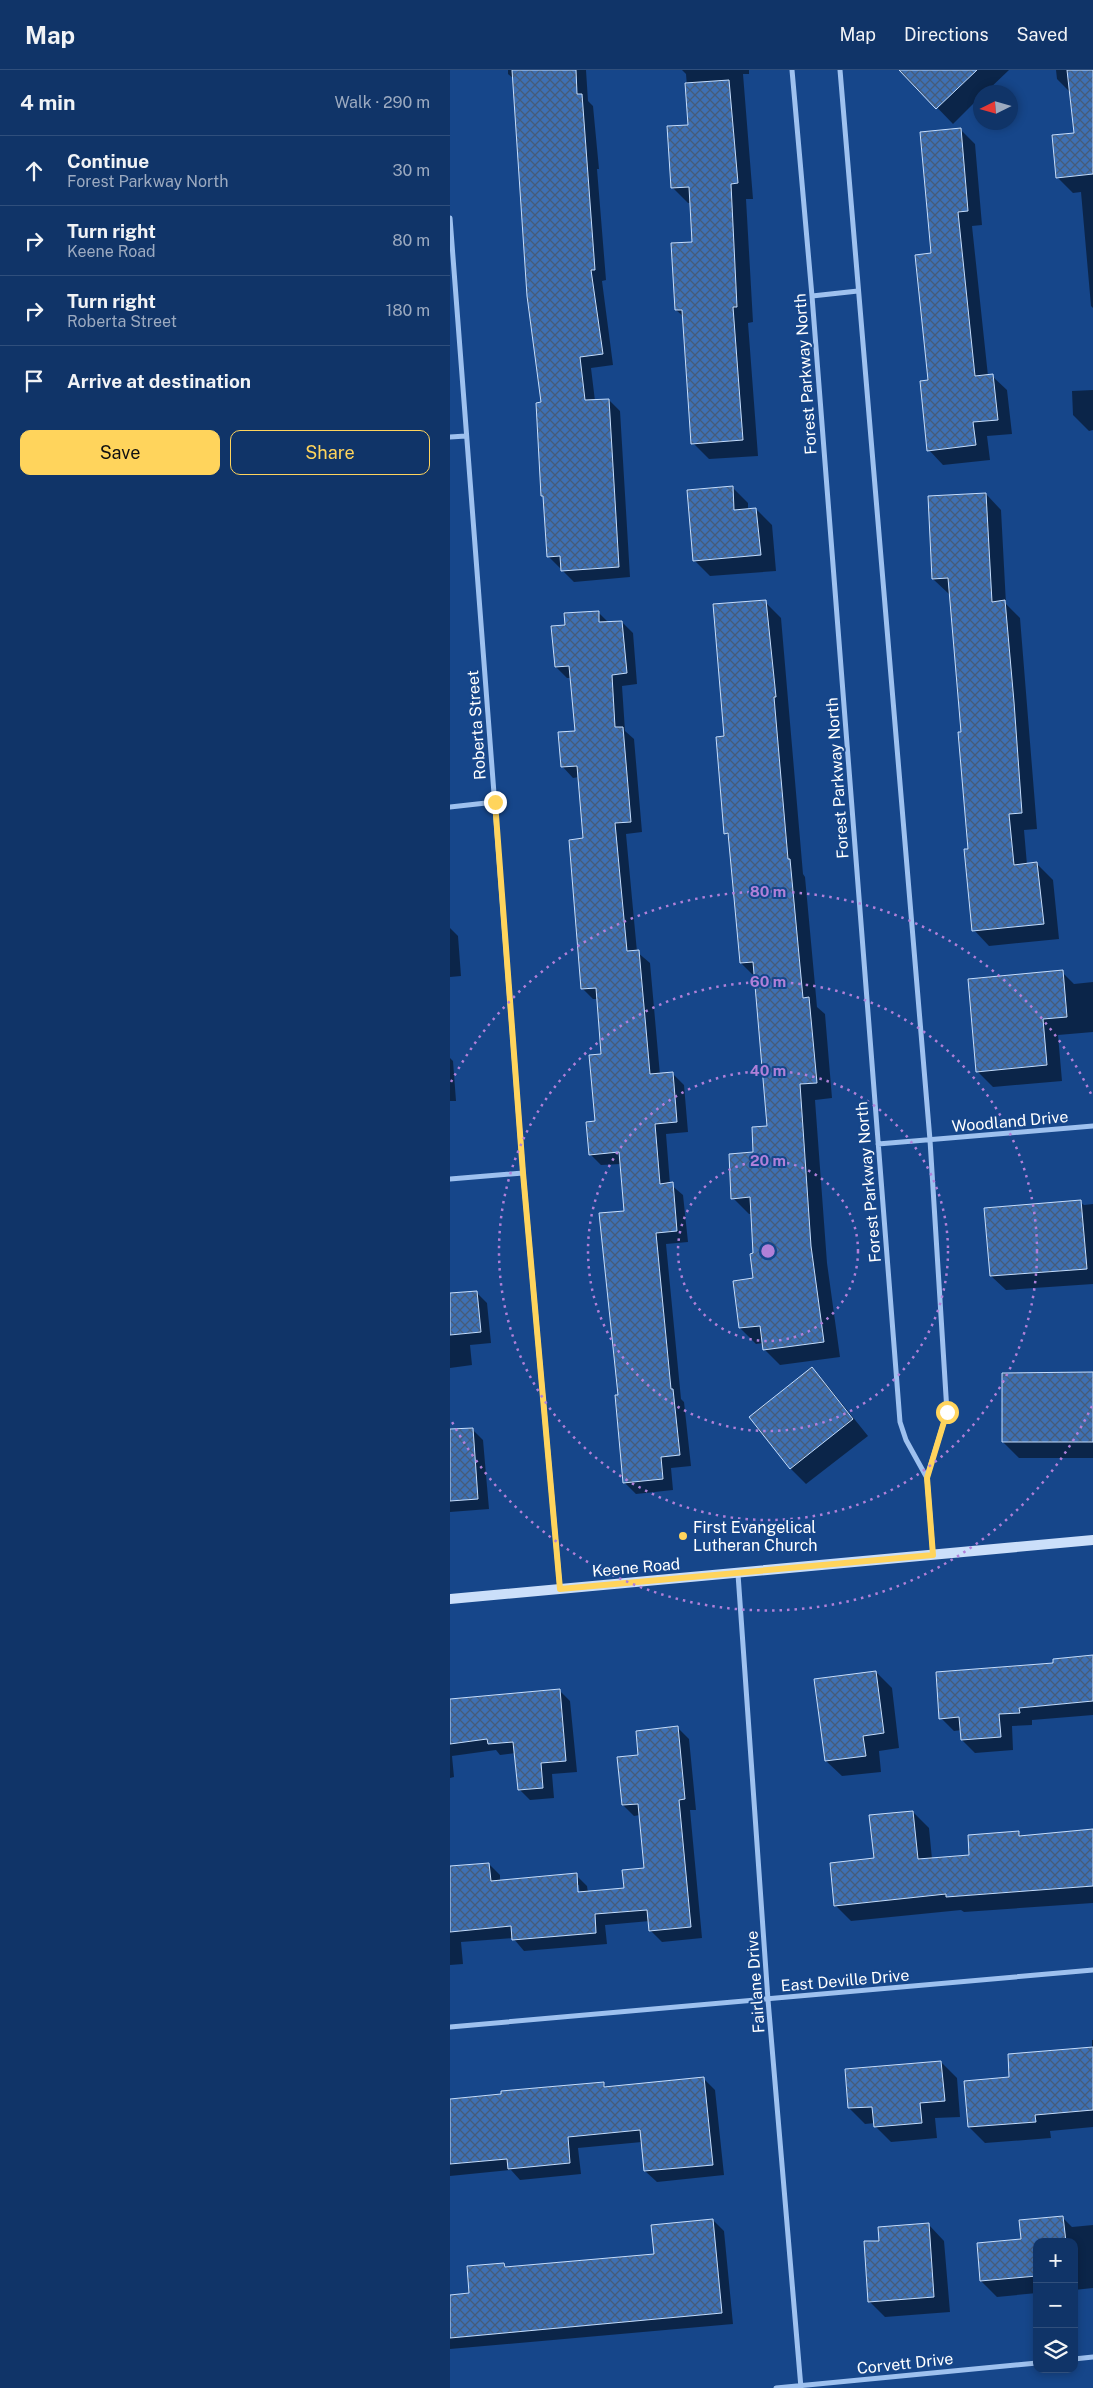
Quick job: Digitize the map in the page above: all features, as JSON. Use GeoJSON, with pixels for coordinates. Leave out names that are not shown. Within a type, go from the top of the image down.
{"type":"FeatureCollection","features":[{"type":"Feature","properties":{"kind":"main road","name":"Keene Road"},"geometry":{"type":"LineString","coordinates":[[450,1599],[1093,1540]]}},
{"type":"Feature","properties":{"kind":"street","name":"Forest Parkway North"},"geometry":{"type":"LineString","coordinates":[[792,70],[812,296],[900,1422],[927,1478],[933,1555]]}},
{"type":"Feature","properties":{"kind":"street","name":"Forest Parkway North"},"geometry":{"type":"LineString","coordinates":[[840,70],[930,1140],[947,1412],[927,1478]]}},
{"type":"Feature","properties":{"kind":"street","name":"Roberta Street"},"geometry":{"type":"LineString","coordinates":[[450,218],[523,1173],[560,1589]]}},
{"type":"Feature","properties":{"kind":"street"},"geometry":{"type":"LineString","coordinates":[[812,296],[858,292]]}},
{"type":"Feature","properties":{"kind":"street"},"geometry":{"type":"LineString","coordinates":[[450,437],[466,436]]}},
{"type":"Feature","properties":{"kind":"street"},"geometry":{"type":"LineString","coordinates":[[450,807],[495,802]]}},
{"type":"Feature","properties":{"kind":"street","name":"Woodland Drive"},"geometry":{"type":"LineString","coordinates":[[878,1144],[1093,1126]]}},
{"type":"Feature","properties":{"kind":"street"},"geometry":{"type":"LineString","coordinates":[[450,1179],[523,1173]]}},
{"type":"Feature","properties":{"kind":"street","name":"Fairlane Drive"},"geometry":{"type":"LineString","coordinates":[[738,1574],[768,2000],[800,2387]]}},
{"type":"Feature","properties":{"kind":"street","name":"East Deville Drive"},"geometry":{"type":"LineString","coordinates":[[450,2027],[1093,1970]]}},
{"type":"Feature","properties":{"kind":"street"},"geometry":{"type":"LineString","coordinates":[[1078,2359],[1093,2357]]}},
{"type":"Feature","properties":{"kind":"street","name":"Corvett Drive"},"geometry":{"type":"LineString","coordinates":[[776,2388],[1033,2363]]}},
{"type":"Feature","properties":{"kind":"building"},"geometry":{"type":"Polygon","coordinates":[[[512,70],[576,70],[577,94],[582,94],[595,270],[591,270],[603,354],[580,357],[585,400],[609,399],[619,567],[561,571],[560,556],[547,557],[543,496],[541,496],[536,403],[541,402],[527,296],[512,70]]]}},
{"type":"Feature","properties":{"kind":"building"},"geometry":{"type":"Polygon","coordinates":[[[899,70],[977,70],[936,109],[899,70]]]}},
{"type":"Feature","properties":{"kind":"building"},"geometry":{"type":"Polygon","coordinates":[[[1067,70],[1093,70],[1093,174],[1056,178],[1052,135],[1074,133],[1067,70]]]}},
{"type":"Feature","properties":{"kind":"building"},"geometry":{"type":"Polygon","coordinates":[[[729,80],[738,183],[731,184],[737,307],[733,307],[743,440],[691,444],[682,310],[675,310],[671,243],[692,242],[689,187],[671,188],[667,126],[688,125],[685,83],[729,80]]]}},
{"type":"Feature","properties":{"kind":"building"},"geometry":{"type":"Polygon","coordinates":[[[961,128],[968,211],[958,212],[975,376],[993,374],[998,420],[973,422],[976,445],[927,451],[920,381],[928,380],[915,255],[931,253],[920,132],[961,128]]]}},
{"type":"Feature","properties":{"kind":"building"},"geometry":{"type":"Polygon","coordinates":[[[733,486],[734,510],[756,508],[761,555],[693,561],[687,490],[733,486]]]}},
{"type":"Feature","properties":{"kind":"building"},"geometry":{"type":"Polygon","coordinates":[[[986,493],[992,602],[1005,600],[1014,702],[1022,813],[1009,814],[1014,865],[1037,862],[1044,924],[972,931],[964,849],[968,849],[958,732],[961,732],[948,578],[932,579],[928,496],[986,493]]]}},
{"type":"Feature","properties":{"kind":"building"},"geometry":{"type":"Polygon","coordinates":[[[766,600],[776,697],[774,697],[788,859],[790,859],[803,998],[809,997],[817,1083],[800,1084],[811,1246],[824,1342],[763,1350],[760,1326],[739,1328],[733,1281],[753,1278],[750,1254],[753,1253],[750,1197],[731,1199],[729,1154],[753,1152],[752,1127],[767,1126],[753,962],[740,963],[728,833],[724,834],[716,737],[724,736],[713,604],[766,600]]]}},
{"type":"Feature","properties":{"kind":"building"},"geometry":{"type":"Polygon","coordinates":[[[599,611],[599,622],[622,621],[627,673],[612,675],[615,727],[623,727],[631,822],[615,823],[627,951],[639,950],[650,1074],[673,1072],[677,1122],[655,1124],[660,1184],[673,1182],[677,1231],[656,1233],[671,1389],[673,1389],[680,1455],[661,1457],[663,1479],[623,1483],[615,1395],[618,1395],[599,1213],[624,1211],[619,1152],[589,1155],[586,1122],[595,1121],[589,1055],[601,1054],[596,988],[581,989],[569,840],[583,838],[577,766],[561,767],[558,732],[575,731],[569,666],[555,667],[551,626],[565,625],[564,613],[599,611]]]}},
{"type":"Feature","properties":{"kind":"building"},"geometry":{"type":"Polygon","coordinates":[[[1063,970],[1067,1017],[1043,1019],[1047,1065],[976,1072],[968,979],[1063,970]]]}},
{"type":"Feature","properties":{"kind":"building"},"geometry":{"type":"Polygon","coordinates":[[[1081,1200],[1087,1269],[990,1276],[984,1208],[1081,1200]]]}},
{"type":"Feature","properties":{"kind":"building"},"geometry":{"type":"Polygon","coordinates":[[[477,1291],[481,1332],[450,1335],[450,1293],[477,1291]]]}},
{"type":"Feature","properties":{"kind":"building"},"geometry":{"type":"Polygon","coordinates":[[[812,1367],[853,1419],[790,1469],[749,1417],[812,1367]]]}},
{"type":"Feature","properties":{"kind":"building"},"geometry":{"type":"Polygon","coordinates":[[[1093,1372],[1093,1442],[1002,1442],[1002,1373],[1093,1372]]]}},
{"type":"Feature","properties":{"kind":"building"},"geometry":{"type":"Polygon","coordinates":[[[473,1428],[478,1499],[450,1501],[450,1429],[473,1428]]]}},
{"type":"Feature","properties":{"kind":"building"},"geometry":{"type":"Polygon","coordinates":[[[1093,1655],[1093,1701],[1019,1708],[1020,1713],[999,1714],[1001,1737],[961,1740],[959,1717],[939,1719],[936,1672],[1053,1663],[1053,1659],[1093,1655]]]}},
{"type":"Feature","properties":{"kind":"building"},"geometry":{"type":"Polygon","coordinates":[[[876,1671],[884,1733],[863,1736],[866,1756],[825,1761],[814,1679],[876,1671]]]}},
{"type":"Feature","properties":{"kind":"building"},"geometry":{"type":"Polygon","coordinates":[[[560,1689],[566,1761],[541,1763],[543,1788],[518,1790],[513,1742],[488,1744],[487,1739],[450,1744],[450,1699],[560,1689]]]}},
{"type":"Feature","properties":{"kind":"building"},"geometry":{"type":"Polygon","coordinates":[[[678,1726],[685,1799],[679,1800],[691,1927],[649,1931],[647,1910],[595,1914],[596,1933],[512,1940],[511,1926],[450,1932],[450,1866],[489,1863],[491,1881],[577,1873],[578,1892],[624,1888],[622,1870],[644,1868],[638,1804],[622,1805],[617,1757],[638,1755],[636,1731],[678,1726]]]}},
{"type":"Feature","properties":{"kind":"building"},"geometry":{"type":"Polygon","coordinates":[[[913,1811],[918,1859],[969,1855],[968,1835],[1019,1831],[1019,1836],[1093,1829],[1093,1886],[946,1897],[946,1894],[834,1906],[830,1863],[874,1858],[869,1815],[913,1811]]]}},
{"type":"Feature","properties":{"kind":"building"},"geometry":{"type":"Polygon","coordinates":[[[1093,2047],[1093,2110],[1035,2115],[1036,2122],[968,2127],[964,2081],[1009,2077],[1008,2054],[1093,2047]]]}},
{"type":"Feature","properties":{"kind":"building"},"geometry":{"type":"Polygon","coordinates":[[[941,2061],[945,2101],[920,2103],[922,2123],[874,2127],[872,2107],[848,2108],[845,2069],[941,2061]]]}},
{"type":"Feature","properties":{"kind":"building"},"geometry":{"type":"Polygon","coordinates":[[[704,2077],[713,2165],[644,2171],[640,2130],[568,2137],[570,2163],[508,2169],[507,2159],[450,2164],[450,2099],[501,2094],[501,2091],[604,2082],[604,2087],[704,2077]]]}},
{"type":"Feature","properties":{"kind":"building"},"geometry":{"type":"Polygon","coordinates":[[[1063,2216],[1066,2238],[1033,2238],[1033,2276],[980,2281],[977,2243],[1021,2239],[1019,2220],[1063,2216]]]}},
{"type":"Feature","properties":{"kind":"building"},"geometry":{"type":"Polygon","coordinates":[[[713,2219],[722,2313],[450,2338],[450,2295],[469,2293],[467,2266],[504,2263],[505,2267],[654,2254],[651,2225],[713,2219]]]}},
{"type":"Feature","properties":{"kind":"building"},"geometry":{"type":"Polygon","coordinates":[[[929,2223],[934,2297],[868,2302],[864,2241],[879,2241],[878,2227],[929,2223]]]}},
{"type":"Feature","properties":{"kind":"place","name":"First Evangelical Lutheran Church"},"geometry":{"type":"Point","coordinates":[683,1536]}},
{"type":"Feature","properties":{"kind":"route"},"geometry":{"type":"LineString","coordinates":[[495,802],[523,1173],[560,1589],[933,1555],[927,1478],[947,1412]]}}]}
